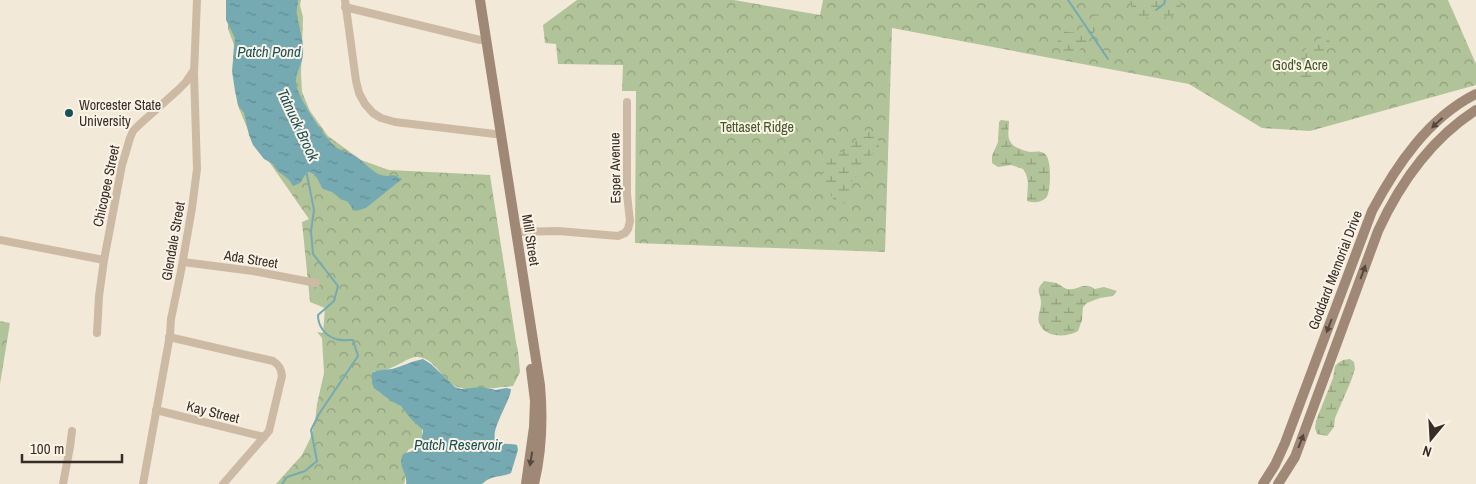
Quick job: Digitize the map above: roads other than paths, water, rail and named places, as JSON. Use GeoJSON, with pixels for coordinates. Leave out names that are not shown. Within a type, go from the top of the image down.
{"type":"FeatureCollection","features":[{"type":"Feature","properties":{"kind":"main road","name":"Mill Street"},"geometry":{"type":"LineString","coordinates":[[474,0],[535,401],[531,482]]}},
{"type":"Feature","properties":{"kind":"main road","name":"Mill Street"},"geometry":{"type":"LineString","coordinates":[[480,0],[540,385],[541,450],[531,482]]}},
{"type":"Feature","properties":{"kind":"main road","name":"Goddard Memorial Drive"},"geometry":{"type":"LineString","coordinates":[[1263,484],[1285,443],[1372,211],[1385,186],[1400,163],[1428,131],[1451,111],[1476,94]]}},
{"type":"Feature","properties":{"kind":"main road","name":"Goddard Memorial Drive"},"geometry":{"type":"LineString","coordinates":[[1278,484],[1294,456],[1378,231],[1393,200],[1409,174],[1433,146],[1447,132],[1476,110]]}},
{"type":"Feature","properties":{"kind":"street","name":"Glendale Street"},"geometry":{"type":"LineString","coordinates":[[143,484],[171,319],[183,262],[197,169],[194,70],[197,0]]}},
{"type":"Feature","properties":{"kind":"street"},"geometry":{"type":"LineString","coordinates":[[480,40],[345,3],[358,89],[365,104],[373,113],[381,118],[395,122],[495,134]]}},
{"type":"Feature","properties":{"kind":"street","name":"Chicopee Street"},"geometry":{"type":"LineString","coordinates":[[97,333],[99,296],[104,260],[122,165],[132,131],[182,86],[194,70]]}},
{"type":"Feature","properties":{"kind":"street","name":"Esper Avenue"},"geometry":{"type":"LineString","coordinates":[[516,232],[558,231],[618,236],[625,233],[630,221],[627,194],[627,102]]}},
{"type":"Feature","properties":{"kind":"street"},"geometry":{"type":"LineString","coordinates":[[0,240],[104,260]]}},
{"type":"Feature","properties":{"kind":"street","name":"Ada Street"},"geometry":{"type":"LineString","coordinates":[[183,262],[253,271],[316,283]]}},
{"type":"Feature","properties":{"kind":"street"},"geometry":{"type":"LineString","coordinates":[[169,337],[273,360],[280,366],[282,376],[269,431],[223,484]]}},
{"type":"Feature","properties":{"kind":"street","name":"Kay Street"},"geometry":{"type":"LineString","coordinates":[[156,410],[264,437]]}},
{"type":"Feature","properties":{"kind":"street"},"geometry":{"type":"LineString","coordinates":[[63,484],[72,431]]}},
{"type":"Feature","properties":{"kind":"water","name":"Patch Pond"},"geometry":{"type":"Polygon","coordinates":[[[226,0],[298,0],[297,13],[303,57],[296,83],[301,98],[313,118],[337,148],[356,156],[378,174],[383,176],[394,175],[402,179],[366,208],[355,211],[347,201],[323,189],[317,178],[310,172],[307,172],[300,183],[293,186],[273,164],[264,159],[253,145],[244,113],[238,105],[232,71],[235,38],[226,20],[226,0]]]}},
{"type":"Feature","properties":{"kind":"water","name":"Patch Reservoir"},"geometry":{"type":"Polygon","coordinates":[[[423,359],[431,364],[455,387],[461,389],[481,387],[496,390],[511,389],[497,425],[495,438],[499,443],[517,445],[518,450],[511,473],[493,477],[482,484],[406,484],[401,460],[404,454],[416,447],[421,439],[423,430],[401,406],[374,388],[372,373],[423,359]]]}},
{"type":"Feature","properties":{"kind":"waterway"},"geometry":{"type":"LineString","coordinates":[[1068,0],[1108,59]]}},
{"type":"Feature","properties":{"kind":"waterway"},"geometry":{"type":"LineString","coordinates":[[1156,10],[1164,4],[1165,0]]}},
{"type":"Feature","properties":{"kind":"waterway","name":"Tatnuck Brook"},"geometry":{"type":"LineString","coordinates":[[282,484],[287,477],[305,471],[317,461],[311,430],[319,414],[358,356],[353,340],[332,338],[325,333],[319,323],[318,315],[334,301],[338,286],[313,254],[311,231],[314,210],[306,170]]}},
{"type":"Feature","properties":{"kind":"place","name":"Worcester State University"},"geometry":{"type":"Point","coordinates":[69,113]}},
{"type":"Feature","properties":{"kind":"park label","name":"God's Acre"},"geometry":{"type":"Point","coordinates":[1300,65]}},
{"type":"Feature","properties":{"kind":"park label","name":"Tettaset Ridge"},"geometry":{"type":"Point","coordinates":[757,127]}}]}
